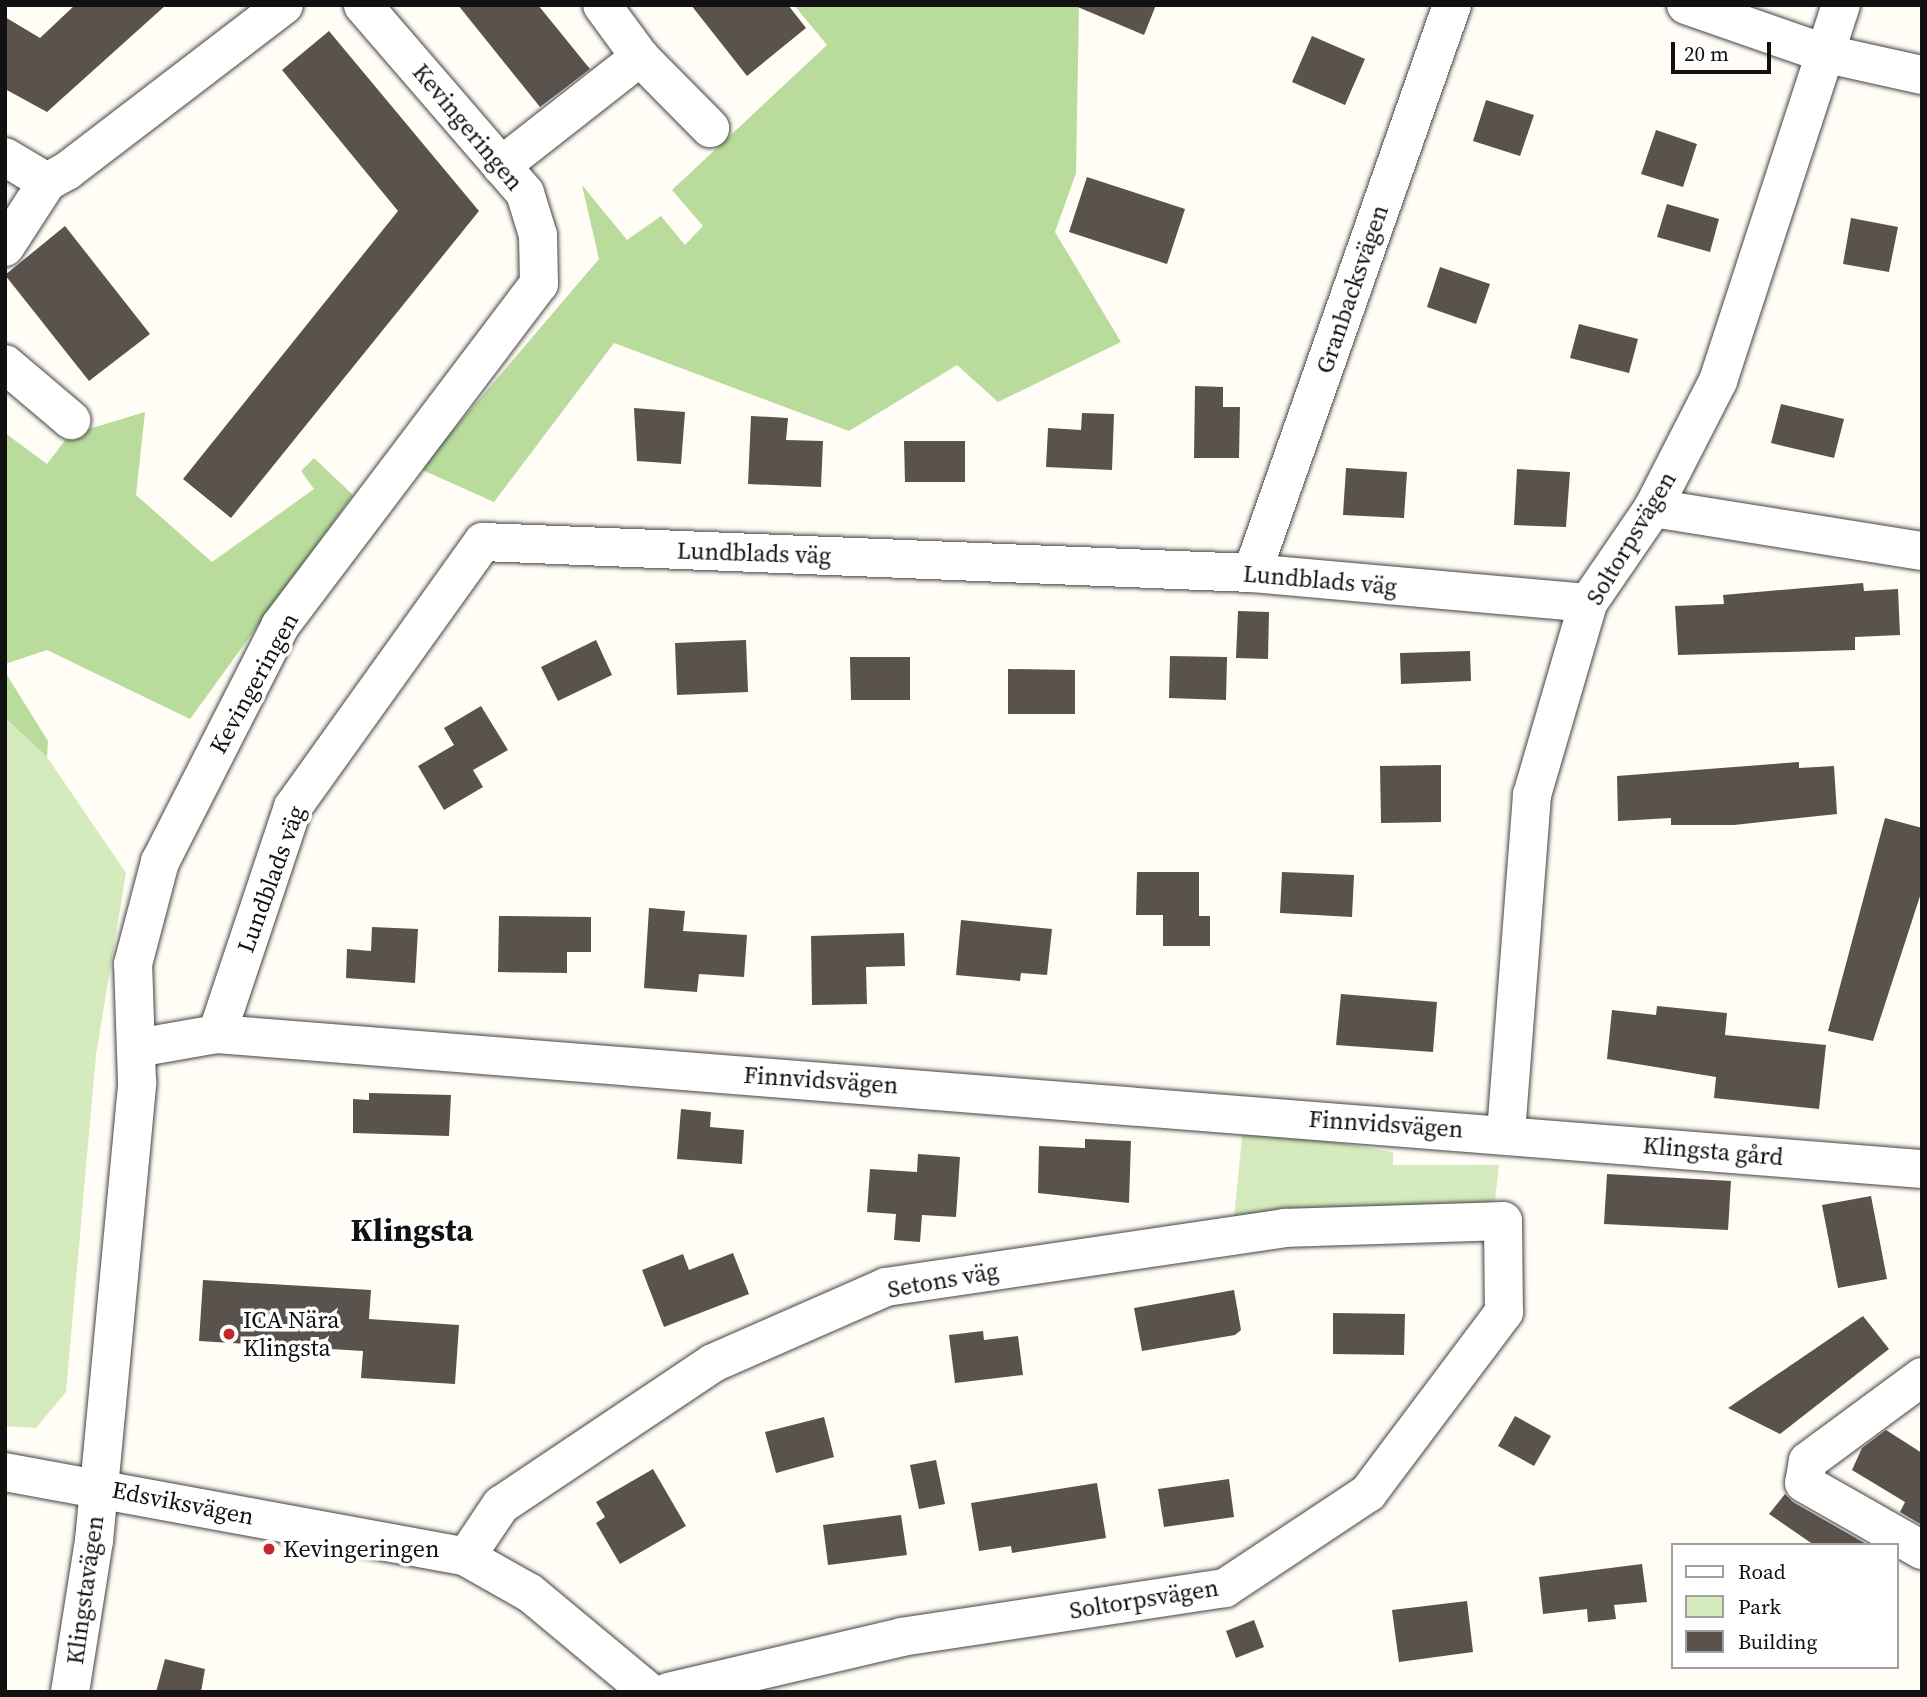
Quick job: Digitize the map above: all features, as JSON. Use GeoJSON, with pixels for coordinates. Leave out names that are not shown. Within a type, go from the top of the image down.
{"type":"FeatureCollection","features":[{"type":"Feature","properties":{"kind":"street"},"geometry":{"type":"LineString","coordinates":[[5,247],[47,182],[284,5]]}},
{"type":"Feature","properties":{"kind":"street","name":"Kevingeringen"},"geometry":{"type":"LineString","coordinates":[[99,1487],[137,1048],[133,964],[160,862],[280,626],[539,284],[538,235],[529,204],[501,166],[363,5]]}},
{"type":"Feature","properties":{"kind":"street"},"geometry":{"type":"LineString","coordinates":[[602,5],[640,57],[710,128]]}},
{"type":"Feature","properties":{"kind":"street","name":"Granbacksvägen"},"geometry":{"type":"LineString","coordinates":[[1252,573],[1452,5]]}},
{"type":"Feature","properties":{"kind":"street"},"geometry":{"type":"LineString","coordinates":[[1686,5],[1827,54],[1922,75]]}},
{"type":"Feature","properties":{"kind":"street","name":"Soltorpsvägen"},"geometry":{"type":"LineString","coordinates":[[1506,1133],[1532,795],[1588,603],[1653,508],[1718,381],[1842,5]]}},
{"type":"Feature","properties":{"kind":"street"},"geometry":{"type":"LineString","coordinates":[[501,166],[640,57]]}},
{"type":"Feature","properties":{"kind":"street"},"geometry":{"type":"LineString","coordinates":[[5,157],[47,182]]}},
{"type":"Feature","properties":{"kind":"street"},"geometry":{"type":"LineString","coordinates":[[5,364],[71,420]]}},
{"type":"Feature","properties":{"kind":"street"},"geometry":{"type":"LineString","coordinates":[[1653,508],[1922,551]]}},
{"type":"Feature","properties":{"kind":"street","name":"Lundblads väg"},"geometry":{"type":"LineString","coordinates":[[217,1034],[293,807],[483,542],[1252,573],[1588,603]]}},
{"type":"Feature","properties":{"kind":"street","name":"Finnvidsvägen"},"geometry":{"type":"LineString","coordinates":[[137,1048],[217,1034],[1506,1133]]}},
{"type":"Feature","properties":{"kind":"street","name":"Klingsta gård"},"geometry":{"type":"LineString","coordinates":[[1506,1133],[1921,1173]]}},
{"type":"Feature","properties":{"kind":"street","name":"Soltorpsvägen"},"geometry":{"type":"LineString","coordinates":[[668,1692],[902,1637],[1225,1588],[1368,1493],[1504,1311],[1503,1221]]}},
{"type":"Feature","properties":{"kind":"street","name":"Setons väg"},"geometry":{"type":"LineString","coordinates":[[466,1557],[501,1505],[713,1363],[886,1287],[1285,1228],[1503,1221]]}},
{"type":"Feature","properties":{"kind":"street"},"geometry":{"type":"LineString","coordinates":[[1922,1377],[1808,1461],[1804,1483],[1922,1550]]}},
{"type":"Feature","properties":{"kind":"street","name":"Edsviksvägen"},"geometry":{"type":"LineString","coordinates":[[5,1472],[99,1487],[466,1557],[530,1593],[649,1692]]}},
{"type":"Feature","properties":{"kind":"street","name":"Klingstavägen"},"geometry":{"type":"LineString","coordinates":[[70,1692],[99,1487]]}},
{"type":"Feature","properties":{"kind":"green space"},"geometry":{"type":"Polygon","coordinates":[[[794,5],[1079,5],[1076,173],[1055,232],[1121,342],[998,402],[957,365],[849,431],[614,343],[494,502],[420,469],[599,259],[582,185],[627,240],[661,216],[685,245],[703,226],[672,190],[827,45],[794,5]]]}},
{"type":"Feature","properties":{"kind":"green space"},"geometry":{"type":"Polygon","coordinates":[[[145,412],[136,495],[212,562],[314,489],[301,471],[314,458],[353,495],[190,719],[47,650],[5,664],[5,433],[47,464],[69,435],[145,412]]]}},
{"type":"Feature","properties":{"kind":"green space"},"geometry":{"type":"Polygon","coordinates":[[[5,672],[48,741],[47,757],[5,718],[5,672]]]}},
{"type":"Feature","properties":{"kind":"green space"},"geometry":{"type":"Polygon","coordinates":[[[5,718],[47,757],[126,873],[96,1055],[66,1392],[36,1428],[5,1426],[5,718]]]}},
{"type":"Feature","properties":{"kind":"green space"},"geometry":{"type":"Polygon","coordinates":[[[1243,1127],[1393,1152],[1393,1165],[1499,1165],[1494,1210],[1233,1228],[1243,1127]]]}},
{"type":"Feature","properties":{"kind":"building"},"geometry":{"type":"Polygon","coordinates":[[[75,5],[166,5],[47,112],[5,89],[5,17],[40,38],[75,5]]]}},
{"type":"Feature","properties":{"kind":"building"},"geometry":{"type":"Polygon","coordinates":[[[458,5],[538,5],[590,69],[540,107],[458,5]]]}},
{"type":"Feature","properties":{"kind":"building"},"geometry":{"type":"Polygon","coordinates":[[[691,5],[788,5],[806,28],[747,76],[691,5]]]}},
{"type":"Feature","properties":{"kind":"building"},"geometry":{"type":"Polygon","coordinates":[[[1073,5],[1156,5],[1144,35],[1073,5]]]}},
{"type":"Feature","properties":{"kind":"building"},"geometry":{"type":"Polygon","coordinates":[[[329,31],[479,211],[231,518],[183,479],[398,211],[282,70],[329,31]]]}},
{"type":"Feature","properties":{"kind":"building"},"geometry":{"type":"Polygon","coordinates":[[[1312,36],[1365,59],[1345,105],[1292,82],[1312,36]]]}},
{"type":"Feature","properties":{"kind":"building"},"geometry":{"type":"Polygon","coordinates":[[[1486,100],[1534,115],[1520,156],[1473,141],[1486,100]]]}},
{"type":"Feature","properties":{"kind":"building"},"geometry":{"type":"Polygon","coordinates":[[[1656,130],[1697,144],[1683,187],[1641,174],[1656,130]]]}},
{"type":"Feature","properties":{"kind":"building"},"geometry":{"type":"Polygon","coordinates":[[[1087,177],[1185,209],[1167,264],[1069,232],[1087,177]]]}},
{"type":"Feature","properties":{"kind":"building"},"geometry":{"type":"Polygon","coordinates":[[[1667,204],[1719,219],[1710,252],[1657,237],[1667,204]]]}},
{"type":"Feature","properties":{"kind":"building"},"geometry":{"type":"Polygon","coordinates":[[[1851,218],[1898,227],[1889,272],[1843,264],[1851,218]]]}},
{"type":"Feature","properties":{"kind":"building"},"geometry":{"type":"Polygon","coordinates":[[[65,226],[150,334],[89,381],[5,275],[65,226]]]}},
{"type":"Feature","properties":{"kind":"building"},"geometry":{"type":"Polygon","coordinates":[[[1440,267],[1490,284],[1476,324],[1427,307],[1440,267]]]}},
{"type":"Feature","properties":{"kind":"building"},"geometry":{"type":"Polygon","coordinates":[[[1579,324],[1638,339],[1629,373],[1570,358],[1579,324]]]}},
{"type":"Feature","properties":{"kind":"building"},"geometry":{"type":"Polygon","coordinates":[[[1195,386],[1223,387],[1223,407],[1240,407],[1239,458],[1194,458],[1195,386]]]}},
{"type":"Feature","properties":{"kind":"building"},"geometry":{"type":"Polygon","coordinates":[[[1781,404],[1844,419],[1834,458],[1771,443],[1781,404]]]}},
{"type":"Feature","properties":{"kind":"building"},"geometry":{"type":"Polygon","coordinates":[[[634,408],[685,412],[681,464],[637,461],[634,408]]]}},
{"type":"Feature","properties":{"kind":"building"},"geometry":{"type":"Polygon","coordinates":[[[1082,413],[1114,414],[1112,470],[1046,467],[1048,428],[1081,430],[1082,413]]]}},
{"type":"Feature","properties":{"kind":"building"},"geometry":{"type":"Polygon","coordinates":[[[751,416],[788,418],[786,440],[823,441],[821,487],[748,484],[751,416]]]}},
{"type":"Feature","properties":{"kind":"building"},"geometry":{"type":"Polygon","coordinates":[[[904,441],[965,441],[965,482],[905,482],[904,441]]]}},
{"type":"Feature","properties":{"kind":"building"},"geometry":{"type":"Polygon","coordinates":[[[1346,468],[1407,472],[1404,518],[1343,515],[1346,468]]]}},
{"type":"Feature","properties":{"kind":"building"},"geometry":{"type":"Polygon","coordinates":[[[1517,469],[1570,472],[1566,527],[1514,525],[1517,469]]]}},
{"type":"Feature","properties":{"kind":"building"},"geometry":{"type":"Polygon","coordinates":[[[1863,583],[1864,591],[1898,589],[1900,635],[1855,637],[1855,650],[1678,655],[1675,606],[1724,604],[1723,595],[1863,583]]]}},
{"type":"Feature","properties":{"kind":"building"},"geometry":{"type":"Polygon","coordinates":[[[1238,611],[1269,612],[1268,659],[1236,658],[1238,611]]]}},
{"type":"Feature","properties":{"kind":"building"},"geometry":{"type":"Polygon","coordinates":[[[596,640],[612,675],[558,701],[541,667],[596,640]]]}},
{"type":"Feature","properties":{"kind":"building"},"geometry":{"type":"Polygon","coordinates":[[[746,640],[748,692],[677,695],[675,643],[746,640]]]}},
{"type":"Feature","properties":{"kind":"building"},"geometry":{"type":"Polygon","coordinates":[[[1470,651],[1471,681],[1401,684],[1400,653],[1470,651]]]}},
{"type":"Feature","properties":{"kind":"building"},"geometry":{"type":"Polygon","coordinates":[[[1170,656],[1227,657],[1226,700],[1169,698],[1170,656]]]}},
{"type":"Feature","properties":{"kind":"building"},"geometry":{"type":"Polygon","coordinates":[[[850,657],[910,657],[910,700],[851,700],[850,657]]]}},
{"type":"Feature","properties":{"kind":"building"},"geometry":{"type":"Polygon","coordinates":[[[1008,669],[1075,670],[1075,714],[1008,714],[1008,669]]]}},
{"type":"Feature","properties":{"kind":"building"},"geometry":{"type":"Polygon","coordinates":[[[481,706],[508,750],[473,770],[483,787],[444,810],[418,766],[454,745],[444,728],[481,706]]]}},
{"type":"Feature","properties":{"kind":"building"},"geometry":{"type":"Polygon","coordinates":[[[1799,762],[1799,768],[1834,766],[1837,814],[1734,825],[1671,825],[1671,818],[1618,821],[1617,776],[1799,762]]]}},
{"type":"Feature","properties":{"kind":"building"},"geometry":{"type":"Polygon","coordinates":[[[1441,765],[1441,822],[1381,823],[1380,766],[1441,765]]]}},
{"type":"Feature","properties":{"kind":"building"},"geometry":{"type":"Polygon","coordinates":[[[1885,818],[1922,828],[1922,890],[1873,1041],[1828,1031],[1885,818]]]}},
{"type":"Feature","properties":{"kind":"building"},"geometry":{"type":"Polygon","coordinates":[[[1137,872],[1199,872],[1199,916],[1210,916],[1210,946],[1163,946],[1163,915],[1136,915],[1137,872]]]}},
{"type":"Feature","properties":{"kind":"building"},"geometry":{"type":"Polygon","coordinates":[[[1282,872],[1354,875],[1352,917],[1280,913],[1282,872]]]}},
{"type":"Feature","properties":{"kind":"building"},"geometry":{"type":"Polygon","coordinates":[[[649,908],[685,911],[683,931],[747,935],[744,977],[699,974],[697,992],[644,988],[649,908]]]}},
{"type":"Feature","properties":{"kind":"building"},"geometry":{"type":"Polygon","coordinates":[[[499,916],[591,917],[591,952],[567,952],[567,973],[498,972],[499,916]]]}},
{"type":"Feature","properties":{"kind":"building"},"geometry":{"type":"Polygon","coordinates":[[[961,920],[1052,929],[1047,975],[1021,973],[1020,981],[956,975],[961,920]]]}},
{"type":"Feature","properties":{"kind":"building"},"geometry":{"type":"Polygon","coordinates":[[[372,927],[418,929],[415,983],[346,978],[347,949],[371,951],[372,927]]]}},
{"type":"Feature","properties":{"kind":"building"},"geometry":{"type":"Polygon","coordinates":[[[904,933],[905,966],[866,967],[867,1004],[812,1005],[811,936],[904,933]]]}},
{"type":"Feature","properties":{"kind":"building"},"geometry":{"type":"Polygon","coordinates":[[[1341,994],[1437,1002],[1433,1052],[1336,1045],[1341,994]]]}},
{"type":"Feature","properties":{"kind":"building"},"geometry":{"type":"Polygon","coordinates":[[[1657,1006],[1727,1013],[1725,1035],[1826,1045],[1819,1109],[1714,1098],[1716,1077],[1607,1059],[1612,1010],[1656,1015],[1657,1006]]]}},
{"type":"Feature","properties":{"kind":"building"},"geometry":{"type":"Polygon","coordinates":[[[369,1093],[451,1095],[449,1136],[353,1133],[353,1099],[369,1100],[369,1093]]]}},
{"type":"Feature","properties":{"kind":"building"},"geometry":{"type":"Polygon","coordinates":[[[681,1109],[711,1112],[710,1127],[744,1130],[742,1164],[677,1159],[681,1109]]]}},
{"type":"Feature","properties":{"kind":"building"},"geometry":{"type":"Polygon","coordinates":[[[1085,1139],[1131,1141],[1129,1203],[1038,1193],[1039,1146],[1085,1148],[1085,1139]]]}},
{"type":"Feature","properties":{"kind":"building"},"geometry":{"type":"Polygon","coordinates":[[[918,1154],[960,1157],[956,1217],[922,1215],[920,1242],[894,1240],[896,1214],[867,1212],[870,1169],[917,1172],[918,1154]]]}},
{"type":"Feature","properties":{"kind":"building"},"geometry":{"type":"Polygon","coordinates":[[[1607,1174],[1731,1181],[1728,1230],[1604,1224],[1607,1174]]]}},
{"type":"Feature","properties":{"kind":"building"},"geometry":{"type":"Polygon","coordinates":[[[1871,1196],[1887,1279],[1838,1288],[1822,1205],[1871,1196]]]}},
{"type":"Feature","properties":{"kind":"building"},"geometry":{"type":"Polygon","coordinates":[[[733,1253],[749,1294],[664,1327],[642,1270],[683,1254],[689,1270],[733,1253]]]}},
{"type":"Feature","properties":{"kind":"building"},"geometry":{"type":"Polygon","coordinates":[[[203,1280],[371,1290],[369,1319],[459,1325],[455,1384],[361,1378],[363,1351],[199,1341],[203,1280]]]}},
{"type":"Feature","properties":{"kind":"building"},"geometry":{"type":"Polygon","coordinates":[[[1234,1290],[1241,1330],[1235,1335],[1142,1351],[1134,1308],[1234,1290]]]}},
{"type":"Feature","properties":{"kind":"building"},"geometry":{"type":"Polygon","coordinates":[[[1333,1313],[1405,1314],[1404,1355],[1333,1354],[1333,1313]]]}},
{"type":"Feature","properties":{"kind":"building"},"geometry":{"type":"Polygon","coordinates":[[[1863,1316],[1889,1349],[1780,1434],[1728,1408],[1863,1316]]]}},
{"type":"Feature","properties":{"kind":"building"},"geometry":{"type":"Polygon","coordinates":[[[983,1331],[984,1340],[1018,1336],[1023,1375],[955,1383],[949,1335],[983,1331]]]}},
{"type":"Feature","properties":{"kind":"building"},"geometry":{"type":"Polygon","coordinates":[[[1515,1416],[1551,1436],[1534,1466],[1498,1446],[1515,1416]]]}},
{"type":"Feature","properties":{"kind":"building"},"geometry":{"type":"Polygon","coordinates":[[[824,1417],[834,1457],[776,1473],[765,1432],[824,1417]]]}},
{"type":"Feature","properties":{"kind":"building"},"geometry":{"type":"Polygon","coordinates":[[[1886,1430],[1922,1453],[1922,1525],[1900,1512],[1905,1502],[1852,1470],[1862,1448],[1886,1430]]]}},
{"type":"Feature","properties":{"kind":"building"},"geometry":{"type":"Polygon","coordinates":[[[936,1460],[945,1504],[919,1509],[910,1465],[936,1460]]]}},
{"type":"Feature","properties":{"kind":"building"},"geometry":{"type":"Polygon","coordinates":[[[653,1469],[686,1526],[620,1564],[596,1523],[605,1517],[596,1502],[653,1469]]]}},
{"type":"Feature","properties":{"kind":"building"},"geometry":{"type":"Polygon","coordinates":[[[1229,1479],[1234,1517],[1164,1527],[1158,1489],[1229,1479]]]}},
{"type":"Feature","properties":{"kind":"building"},"geometry":{"type":"Polygon","coordinates":[[[1097,1483],[1106,1538],[1012,1553],[1011,1546],[979,1551],[971,1503],[1097,1483]]]}},
{"type":"Feature","properties":{"kind":"building"},"geometry":{"type":"Polygon","coordinates":[[[1785,1494],[1793,1502],[1865,1543],[1811,1543],[1769,1514],[1785,1494]]]}},
{"type":"Feature","properties":{"kind":"building"},"geometry":{"type":"Polygon","coordinates":[[[901,1515],[907,1555],[828,1565],[823,1525],[901,1515]]]}},
{"type":"Feature","properties":{"kind":"building"},"geometry":{"type":"Polygon","coordinates":[[[1642,1564],[1647,1602],[1614,1605],[1616,1619],[1588,1622],[1587,1609],[1543,1614],[1539,1577],[1642,1564]]]}},
{"type":"Feature","properties":{"kind":"building"},"geometry":{"type":"Polygon","coordinates":[[[1467,1601],[1473,1652],[1399,1662],[1392,1610],[1467,1601]]]}},
{"type":"Feature","properties":{"kind":"building"},"geometry":{"type":"Polygon","coordinates":[[[1254,1620],[1264,1647],[1236,1658],[1226,1631],[1254,1620]]]}},
{"type":"Feature","properties":{"kind":"building"},"geometry":{"type":"Polygon","coordinates":[[[165,1659],[205,1669],[201,1692],[156,1692],[165,1659]]]}},
{"type":"Feature","properties":{"kind":"place","name":"ICA Nära Klingsta"},"geometry":{"type":"Point","coordinates":[229,1334]}},
{"type":"Feature","properties":{"kind":"place","name":"Kevingeringen"},"geometry":{"type":"Point","coordinates":[269,1549]}},
{"type":"Feature","properties":{"kind":"district","name":"Klingsta"},"geometry":{"type":"Point","coordinates":[412,1230]}}]}
